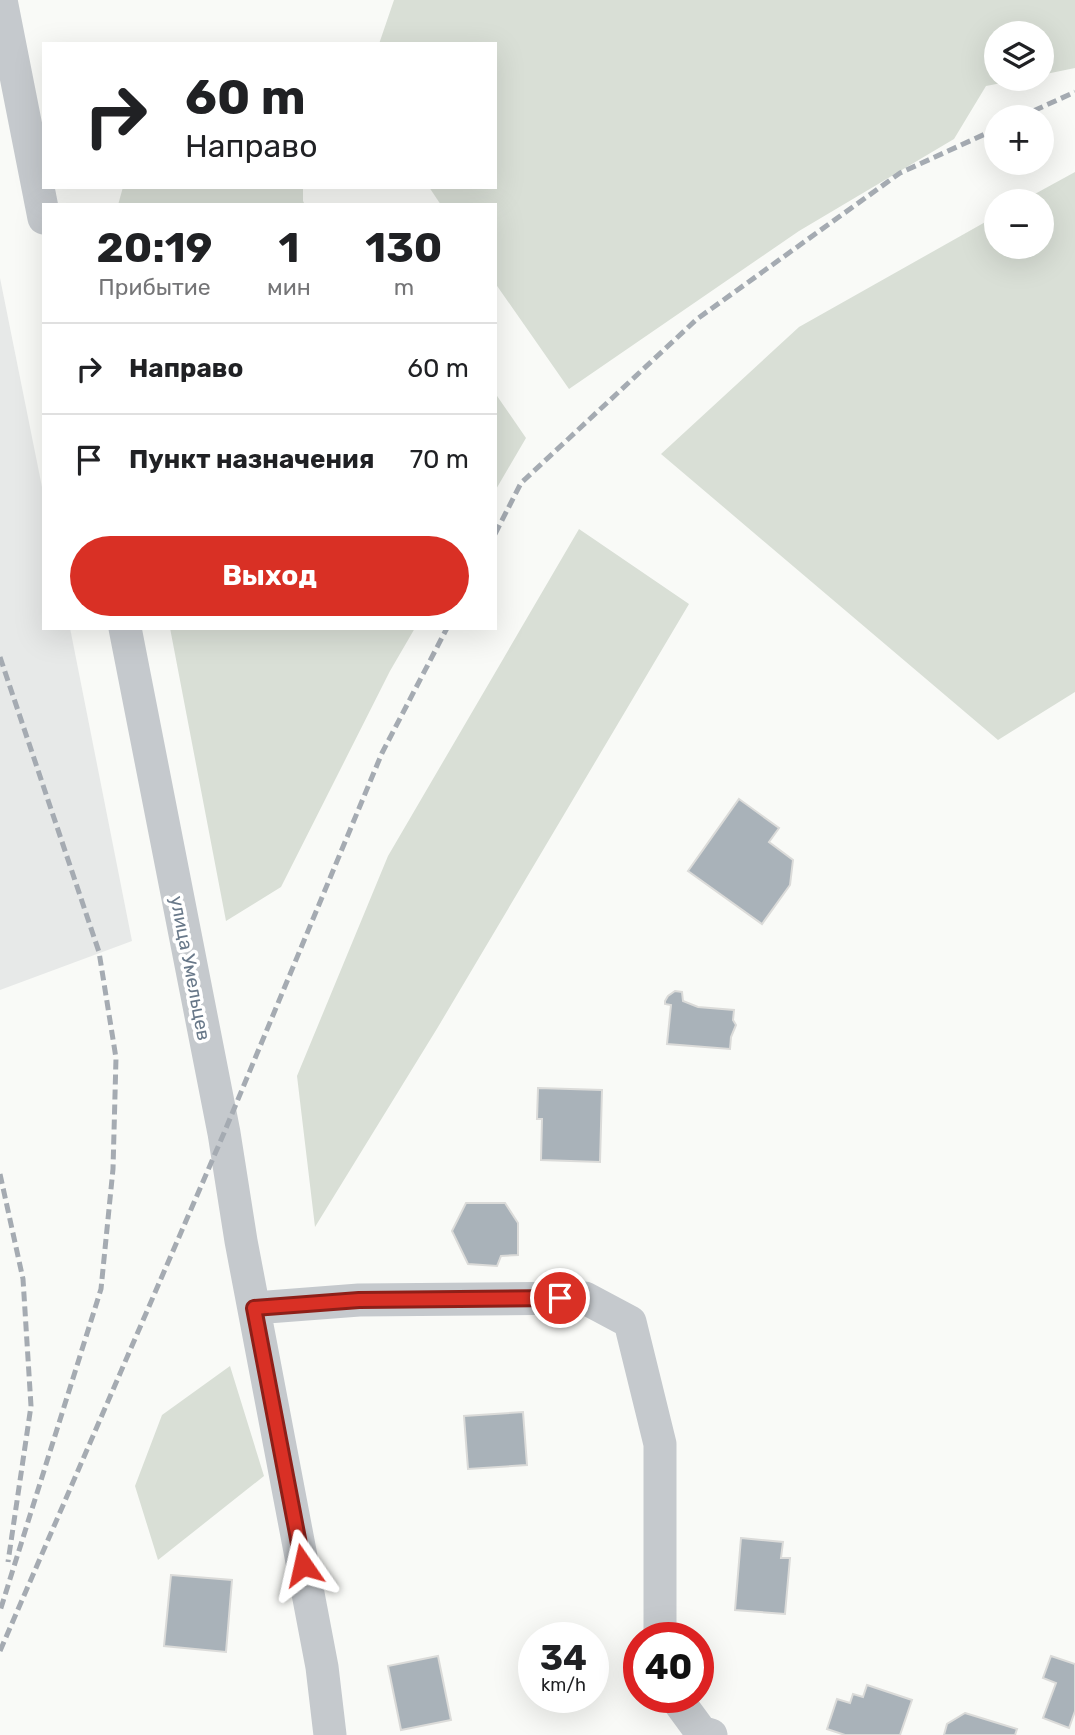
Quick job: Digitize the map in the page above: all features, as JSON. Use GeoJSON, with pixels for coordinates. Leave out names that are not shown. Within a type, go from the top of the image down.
{"type":"FeatureCollection","features":[{"type":"Feature","properties":{"kind":"street"},"geometry":{"type":"LineString","coordinates":[[1,0],[42,208]]}},
{"type":"Feature","properties":{"kind":"street","name":"улица Умельцев"},"geometry":{"type":"LineString","coordinates":[[124,630],[224,1133],[322,1667],[330,1735]]}},
{"type":"Feature","properties":{"kind":"street"},"geometry":{"type":"LineString","coordinates":[[254,1308],[359,1300],[585,1298],[630,1322],[660,1444],[660,1622]]}},
{"type":"Feature","properties":{"kind":"street"},"geometry":{"type":"LineString","coordinates":[[687,1713],[701,1732],[711,1735]]}},
{"type":"Feature","properties":{"kind":"shaded area"},"geometry":{"type":"Polygon","coordinates":[[[394,0],[1075,0],[1075,68],[1054,72],[1054,21],[984,21],[984,89],[954,139],[799,231],[569,389],[497,286],[497,203],[440,203],[430,189],[497,189],[497,42],[380,42],[394,0]]]}},
{"type":"Feature","properties":{"kind":"shaded area"},"geometry":{"type":"Polygon","coordinates":[[[1075,172],[1075,692],[998,740],[661,454],[799,327],[984,223],[984,259],[1054,259],[1054,189],[1044,189],[1075,172]]]}},
{"type":"Feature","properties":{"kind":"shaded area"},"geometry":{"type":"Polygon","coordinates":[[[122,189],[303,189],[304,203],[119,203],[122,189]]]}},
{"type":"Feature","properties":{"kind":"shaded area"},"geometry":{"type":"Polygon","coordinates":[[[0,278],[42,487],[42,630],[70,630],[132,941],[0,990],[0,278]]]}},
{"type":"Feature","properties":{"kind":"shaded area"},"geometry":{"type":"Polygon","coordinates":[[[497,396],[526,438],[497,488],[497,396]]]}},
{"type":"Feature","properties":{"kind":"shaded area"},"geometry":{"type":"Polygon","coordinates":[[[579,529],[689,604],[438,1027],[315,1227],[297,1076],[388,856],[579,529]]]}},
{"type":"Feature","properties":{"kind":"shaded area"},"geometry":{"type":"Polygon","coordinates":[[[170,630],[414,630],[390,671],[281,887],[226,921],[170,630]]]}},
{"type":"Feature","properties":{"kind":"shaded area"},"geometry":{"type":"Polygon","coordinates":[[[230,1366],[264,1476],[158,1560],[135,1486],[162,1415],[230,1366]]]}},
{"type":"Feature","properties":{"kind":"building"},"geometry":{"type":"Polygon","coordinates":[[[739,799],[779,828],[769,842],[793,860],[790,885],[762,924],[688,871],[739,799]]]}},
{"type":"Feature","properties":{"kind":"building"},"geometry":{"type":"Polygon","coordinates":[[[675,991],[682,992],[683,1001],[698,1007],[734,1010],[733,1020],[736,1025],[730,1049],[667,1044],[671,1005],[665,1004],[665,1001],[675,991]]]}},
{"type":"Feature","properties":{"kind":"building"},"geometry":{"type":"Polygon","coordinates":[[[538,1088],[602,1090],[600,1162],[541,1160],[542,1119],[537,1119],[538,1088]]]}},
{"type":"Feature","properties":{"kind":"building"},"geometry":{"type":"Polygon","coordinates":[[[466,1203],[505,1203],[518,1223],[518,1255],[501,1256],[497,1266],[468,1264],[452,1231],[466,1203]]]}},
{"type":"Feature","properties":{"kind":"building"},"geometry":{"type":"Polygon","coordinates":[[[523,1412],[527,1465],[468,1469],[464,1416],[523,1412]]]}},
{"type":"Feature","properties":{"kind":"building"},"geometry":{"type":"Polygon","coordinates":[[[741,1538],[783,1542],[781,1558],[790,1558],[785,1614],[735,1610],[741,1538]]]}},
{"type":"Feature","properties":{"kind":"building"},"geometry":{"type":"Polygon","coordinates":[[[171,1575],[232,1580],[226,1652],[164,1646],[171,1575]]]}},
{"type":"Feature","properties":{"kind":"building"},"geometry":{"type":"Polygon","coordinates":[[[438,1656],[451,1720],[401,1730],[388,1666],[438,1656]]]}},
{"type":"Feature","properties":{"kind":"building"},"geometry":{"type":"Polygon","coordinates":[[[1051,1656],[1075,1664],[1075,1711],[1069,1728],[1043,1718],[1056,1683],[1043,1678],[1051,1656]]]}},
{"type":"Feature","properties":{"kind":"building"},"geometry":{"type":"Polygon","coordinates":[[[867,1685],[912,1700],[900,1735],[845,1735],[827,1729],[837,1699],[850,1703],[853,1694],[863,1697],[867,1685]]]}},
{"type":"Feature","properties":{"kind":"building"},"geometry":{"type":"Polygon","coordinates":[[[965,1713],[1017,1729],[1015,1735],[944,1735],[947,1724],[965,1713]]]}},
{"type":"Feature","properties":{"kind":"railway"},"geometry":{"type":"LineString","coordinates":[[1046,105],[1075,92]]}},
{"type":"Feature","properties":{"kind":"railway"},"geometry":{"type":"LineString","coordinates":[[497,530],[521,483],[697,319],[900,173],[984,134]]}},
{"type":"Feature","properties":{"kind":"railway"},"geometry":{"type":"LineString","coordinates":[[0,1651],[224,1133],[382,753],[446,630]]}},
{"type":"Feature","properties":{"kind":"railway"},"geometry":{"type":"LineString","coordinates":[[0,657],[99,952],[116,1058],[113,1169],[101,1289],[0,1611]]}},
{"type":"Feature","properties":{"kind":"railway"},"geometry":{"type":"LineString","coordinates":[[0,1174],[23,1279],[31,1406],[8,1562]]}},
{"type":"Feature","properties":{"kind":"route"},"geometry":{"type":"LineString","coordinates":[[303,1565],[254,1308],[359,1300],[560,1298]]}}]}
